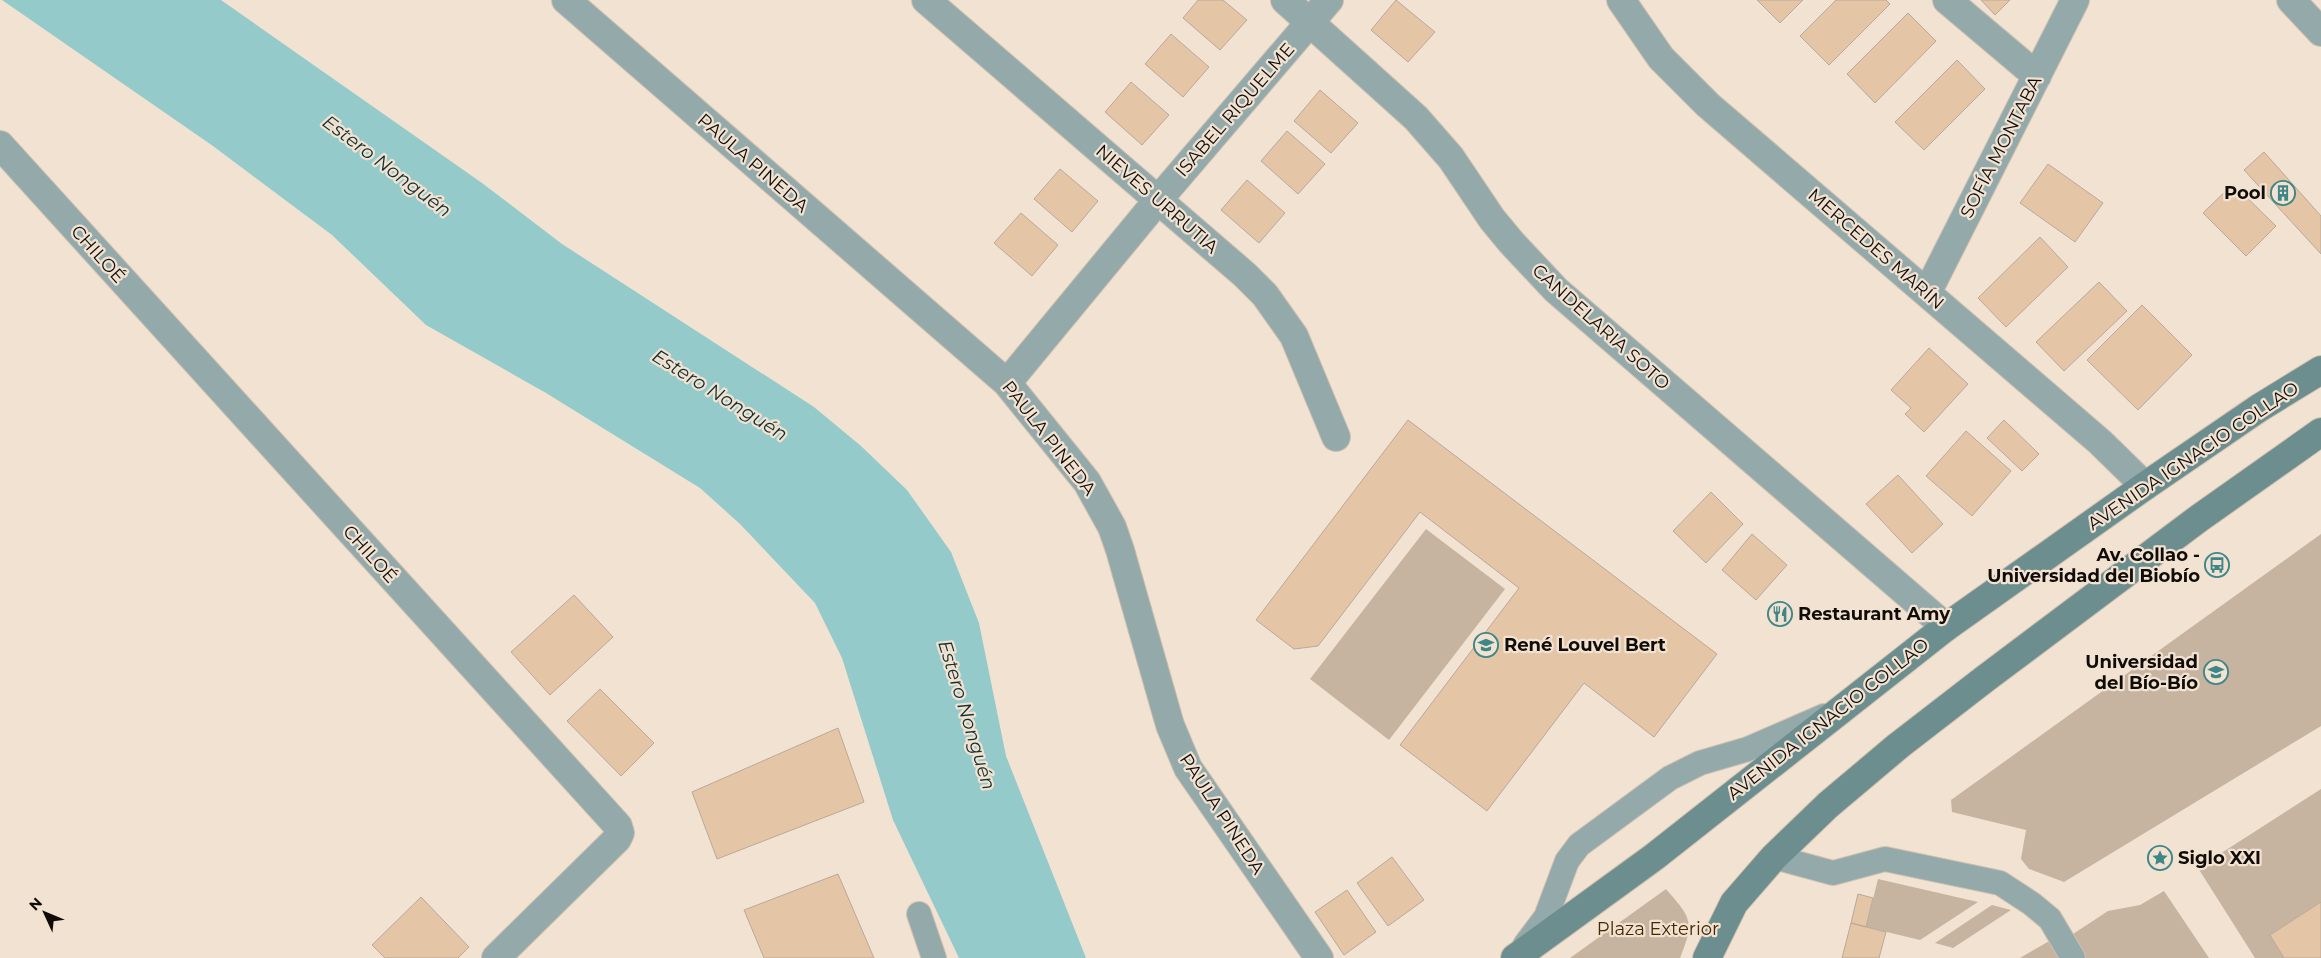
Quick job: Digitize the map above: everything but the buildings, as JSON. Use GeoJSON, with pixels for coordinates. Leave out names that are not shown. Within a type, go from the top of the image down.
{"type":"FeatureCollection","features":[{"type":"Feature","properties":{"kind":"main road","name":"AVENIDA IGNACIO COLLAO"},"geometry":{"type":"LineString","coordinates":[[1515,958],[1654,857],[1946,627],[2145,486],[2259,408],[2321,370]]}},
{"type":"Feature","properties":{"kind":"main road"},"geometry":{"type":"LineString","coordinates":[[1706,958],[1734,903],[1774,857],[1828,805],[1884,758],[1986,678],[2198,519],[2321,432]]}},
{"type":"Feature","properties":{"kind":"street","name":"PAULA PINEDA"},"geometry":{"type":"LineString","coordinates":[[566,0],[1007,383],[1086,482],[1112,527],[1170,725],[1188,768],[1319,958]]}},
{"type":"Feature","properties":{"kind":"street","name":"NIEVES URRUTIA"},"geometry":{"type":"LineString","coordinates":[[926,0],[1245,275],[1265,295],[1282,316],[1304,357],[1336,437]]}},
{"type":"Feature","properties":{"kind":"street","name":"CANDELARIA SOTO"},"geometry":{"type":"LineString","coordinates":[[1285,0],[1428,131],[1451,158],[1492,219],[1531,265],[1556,290],[1946,627]]}},
{"type":"Feature","properties":{"kind":"street","name":"ISABEL RIQUELME"},"geometry":{"type":"LineString","coordinates":[[1007,383],[1158,200],[1329,0]]}},
{"type":"Feature","properties":{"kind":"street","name":"MERCEDES MARÍN"},"geometry":{"type":"LineString","coordinates":[[1621,0],[1662,58],[1696,94],[2100,442],[2145,486]]}},
{"type":"Feature","properties":{"kind":"street"},"geometry":{"type":"LineString","coordinates":[[1947,0],[2036,76]]}},
{"type":"Feature","properties":{"kind":"street","name":"SOFÍA MONTABA"},"geometry":{"type":"LineString","coordinates":[[1927,293],[2075,0]]}},
{"type":"Feature","properties":{"kind":"street"},"geometry":{"type":"LineString","coordinates":[[2291,0],[2321,32]]}},
{"type":"Feature","properties":{"kind":"street","name":"CHILOÉ"},"geometry":{"type":"LineString","coordinates":[[0,145],[618,826],[620,833],[617,839],[496,958]]}},
{"type":"Feature","properties":{"kind":"lane"},"geometry":{"type":"LineString","coordinates":[[1515,958],[1546,917],[1568,861],[1579,844],[1670,778],[1700,763],[1748,749],[1841,708]]}},
{"type":"Feature","properties":{"kind":"lane"},"geometry":{"type":"LineString","coordinates":[[1774,857],[1833,873],[1885,859],[2000,883],[2032,904],[2050,920],[2073,958]]}},
{"type":"Feature","properties":{"kind":"lane"},"geometry":{"type":"LineString","coordinates":[[919,914],[934,958]]}},
{"type":"Feature","properties":{"kind":"green space"},"geometry":{"type":"Polygon","coordinates":[[[1426,529],[1505,589],[1389,740],[1310,679],[1426,529]]]}},
{"type":"Feature","properties":{"kind":"green space"},"geometry":{"type":"Polygon","coordinates":[[[2321,534],[2321,726],[2064,882],[2029,869],[2021,859],[2026,830],[1952,812],[1951,800],[2321,534]]]}},
{"type":"Feature","properties":{"kind":"green space"},"geometry":{"type":"Polygon","coordinates":[[[2321,789],[2321,902],[2270,935],[2284,958],[2255,958],[2198,868],[2321,789]]]}},
{"type":"Feature","properties":{"kind":"green space"},"geometry":{"type":"Polygon","coordinates":[[[1878,879],[1978,902],[1920,940],[1866,927],[1878,879]]]}},
{"type":"Feature","properties":{"kind":"green space","name":"Plaza Exterior"},"geometry":{"type":"Polygon","coordinates":[[[1666,889],[1681,907],[1688,920],[1688,936],[1680,958],[1570,958],[1666,889]]]}},
{"type":"Feature","properties":{"kind":"green space"},"geometry":{"type":"Polygon","coordinates":[[[2164,891],[2209,958],[2085,958],[2070,936],[2108,911],[2140,905],[2164,891]]]}},
{"type":"Feature","properties":{"kind":"green space"},"geometry":{"type":"Polygon","coordinates":[[[1992,905],[2011,910],[1953,948],[1935,943],[1992,905]]]}},
{"type":"Feature","properties":{"kind":"green space"},"geometry":{"type":"Polygon","coordinates":[[[2051,940],[2063,958],[2020,958],[2051,940]]]}},
{"type":"Feature","properties":{"kind":"water","name":"Estero Nonguén"},"geometry":{"type":"Polygon","coordinates":[[[2,0],[221,0],[482,183],[562,244],[814,407],[861,446],[907,490],[951,552],[979,623],[1006,756],[1086,958],[959,958],[893,820],[842,658],[815,603],[740,524],[700,488],[546,393],[426,325],[332,235],[213,146],[2,0]]]}},
{"type":"Feature","properties":{"kind":"place","name":"Pool"},"geometry":{"type":"Point","coordinates":[2283,193]}},
{"type":"Feature","properties":{"kind":"place","name":"Av. Collao - Universidad del Biobío"},"geometry":{"type":"Point","coordinates":[2217,565]}},
{"type":"Feature","properties":{"kind":"place","name":"Restaurant Amy"},"geometry":{"type":"Point","coordinates":[1780,614]}},
{"type":"Feature","properties":{"kind":"place","name":"René Louvel Bert"},"geometry":{"type":"Point","coordinates":[1486,645]}},
{"type":"Feature","properties":{"kind":"place","name":"Universidad del Bío-Bío"},"geometry":{"type":"Point","coordinates":[2216,672]}},
{"type":"Feature","properties":{"kind":"place","name":"Siglo XXI"},"geometry":{"type":"Point","coordinates":[2160,858]}}]}
